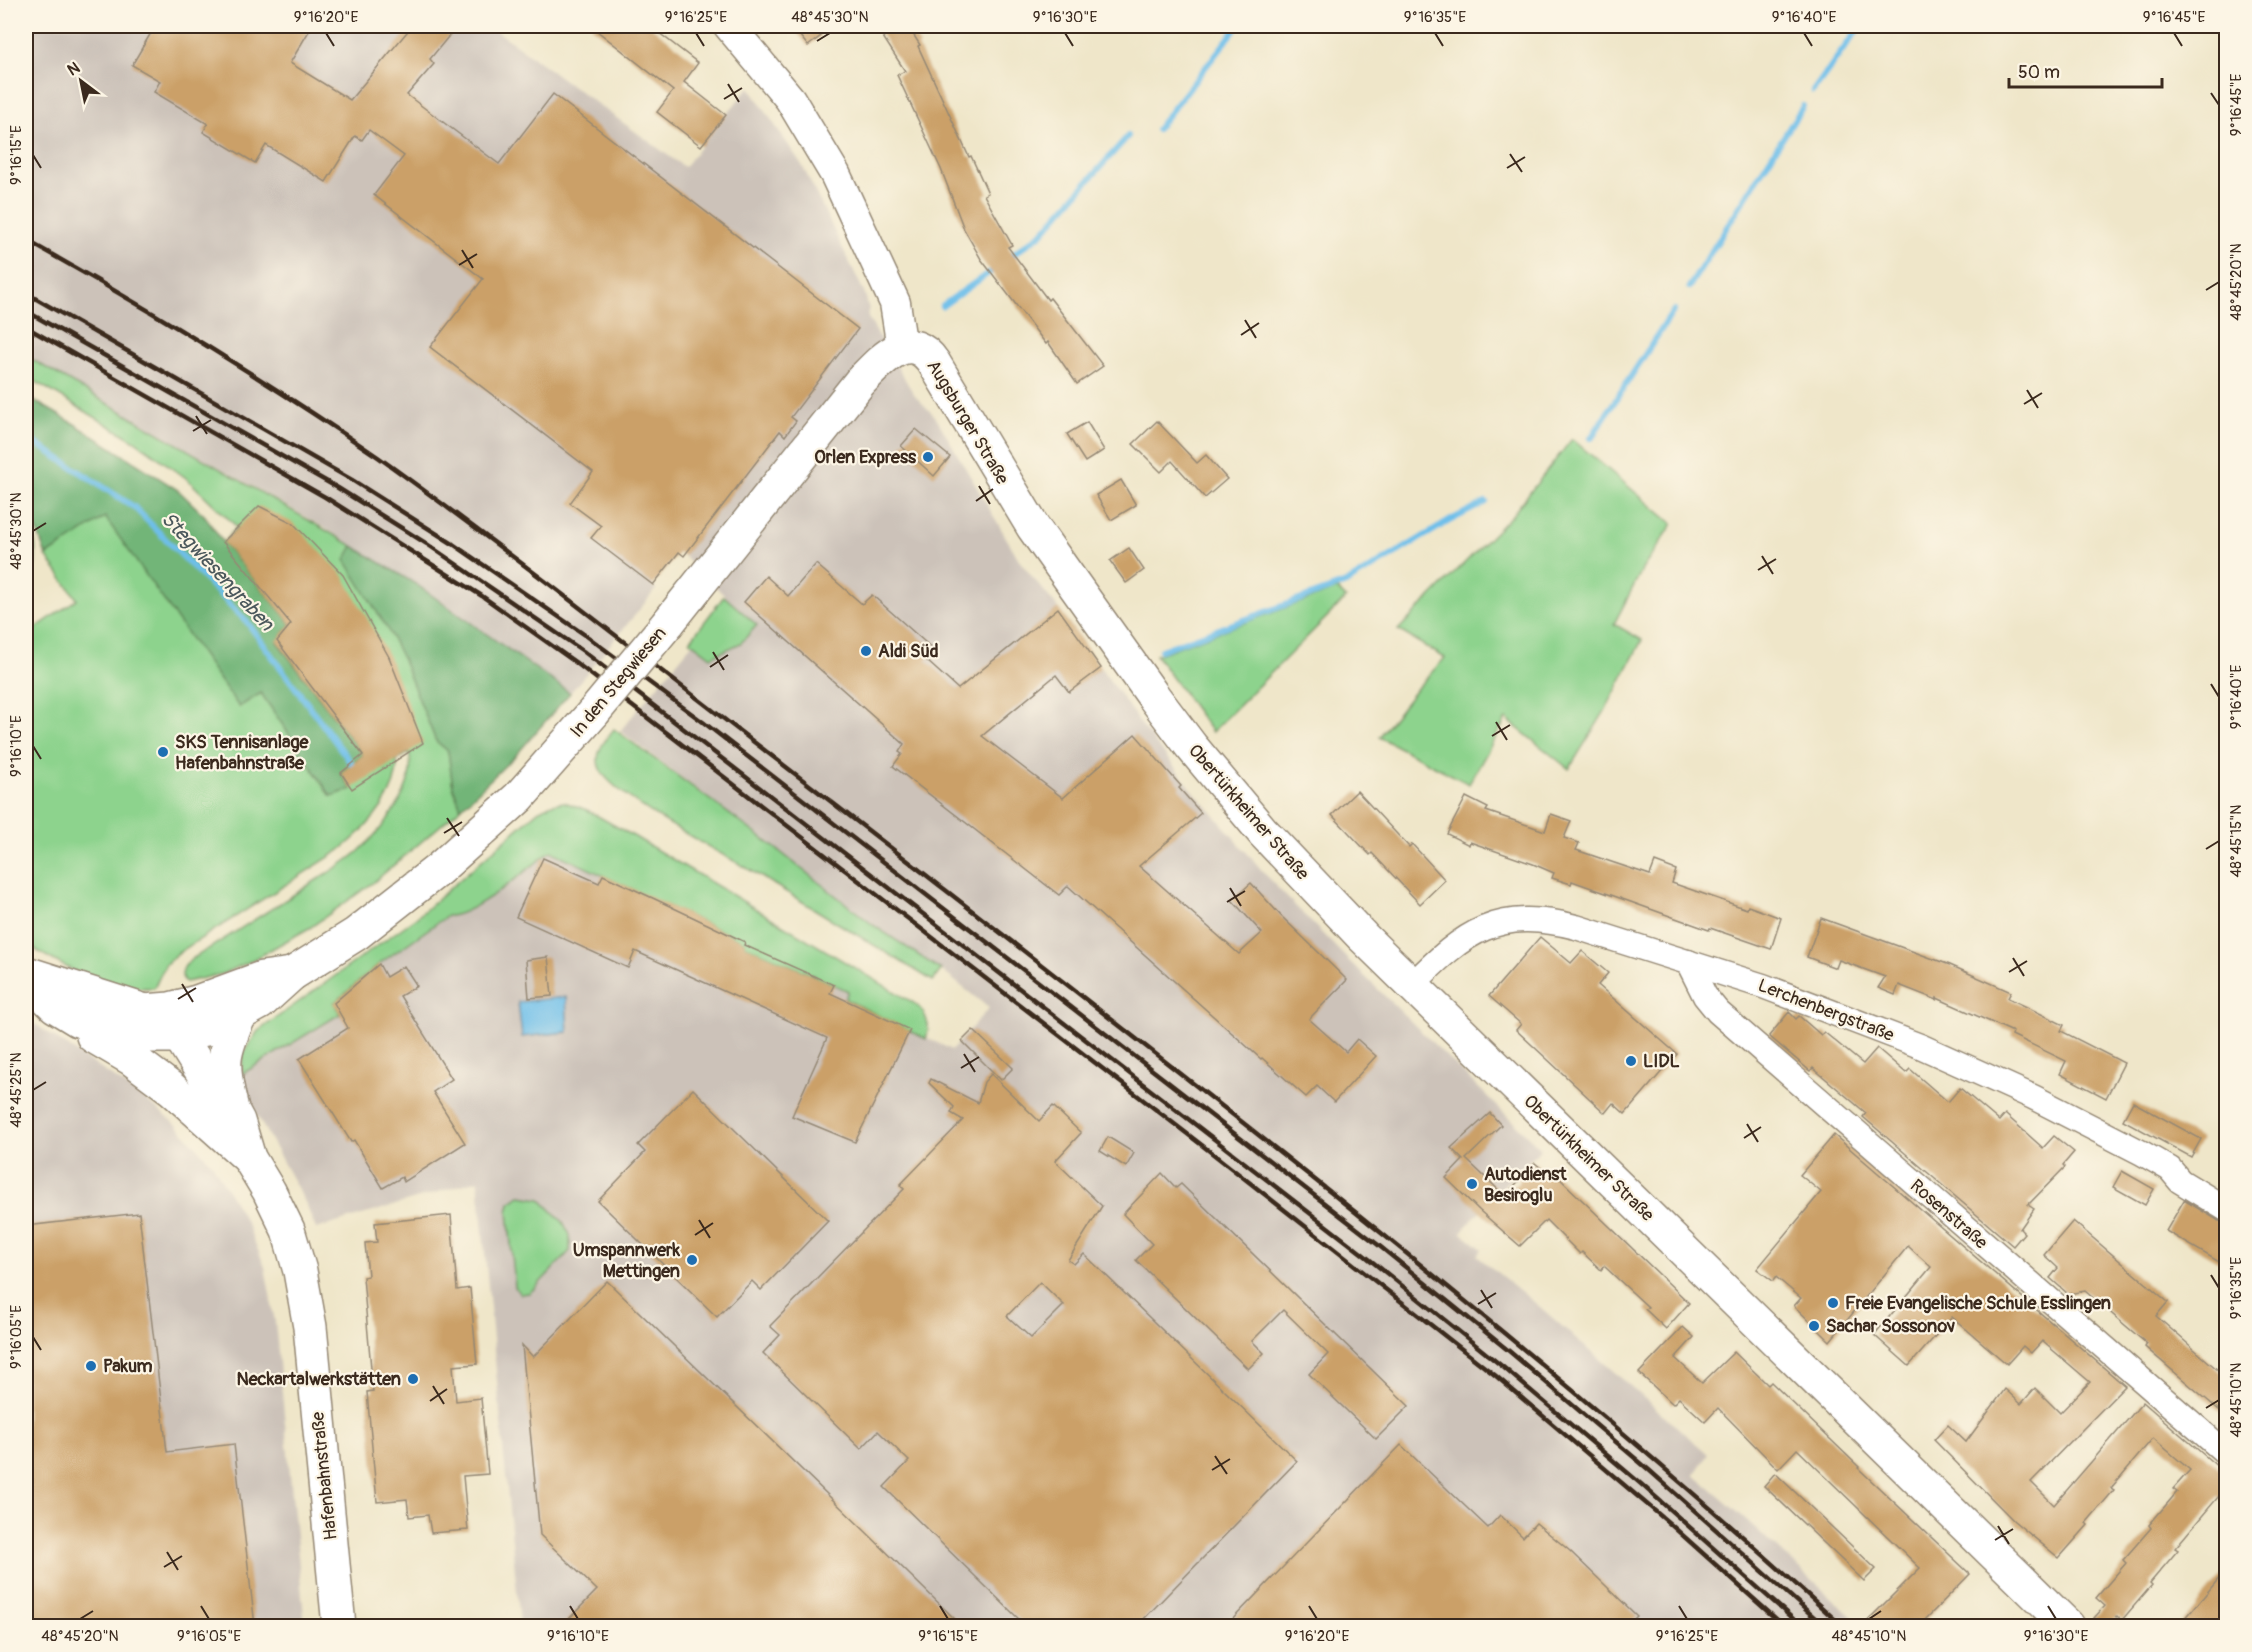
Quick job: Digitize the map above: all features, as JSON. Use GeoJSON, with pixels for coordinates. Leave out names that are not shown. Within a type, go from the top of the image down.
{"type":"FeatureCollection","features":[{"type":"Feature","properties":{"kind":"main road","name":"In den Stegwiesen"},"geometry":{"type":"LineString","coordinates":[[163,1027],[206,1029],[240,1015],[267,997],[291,974],[356,934],[439,869],[519,797],[668,623],[860,382],[891,353],[902,348]]}},
{"type":"Feature","properties":{"kind":"main road","name":"Augsburger Straße"},"geometry":{"type":"LineString","coordinates":[[902,348],[919,348],[929,357],[1033,527],[1134,669]]}},
{"type":"Feature","properties":{"kind":"main road","name":"Obertürkheimer Straße"},"geometry":{"type":"LineString","coordinates":[[1134,669],[1191,746],[1311,885],[2068,1626]]}},
{"type":"Feature","properties":{"kind":"main road"},"geometry":{"type":"LineString","coordinates":[[26,973],[163,1027]]}},
{"type":"Feature","properties":{"kind":"main road","name":"In den Stegwiesen"},"geometry":{"type":"LineString","coordinates":[[163,1027],[197,1002],[262,978],[291,974]]}},
{"type":"Feature","properties":{"kind":"main road","name":"Hafenbahnstraße"},"geometry":{"type":"LineString","coordinates":[[26,978],[50,1003],[97,1028],[135,1036],[163,1027]]}},
{"type":"Feature","properties":{"kind":"main road","name":"Hafenbahnstraße"},"geometry":{"type":"LineString","coordinates":[[69,1015],[93,1036],[132,1059],[172,1089],[249,1158]]}},
{"type":"Feature","properties":{"kind":"main road","name":"Hafenbahnstraße"},"geometry":{"type":"LineString","coordinates":[[240,1015],[227,1047],[223,1067],[232,1110],[240,1125],[249,1158],[283,1220],[303,1286],[311,1338],[339,1626]]}},
{"type":"Feature","properties":{"kind":"main road","name":"Hafenbahnstraße"},"geometry":{"type":"LineString","coordinates":[[163,1027],[161,1056],[172,1089]]}},
{"type":"Feature","properties":{"kind":"main road","name":"Hafenbahnstraße"},"geometry":{"type":"LineString","coordinates":[[163,1027],[214,1092],[232,1110]]}},
{"type":"Feature","properties":{"kind":"street"},"geometry":{"type":"LineString","coordinates":[[729,26],[790,99],[835,174],[895,303],[902,348]]}},
{"type":"Feature","properties":{"kind":"street","name":"Lerchenbergstraße"},"geometry":{"type":"LineString","coordinates":[[1412,984],[1446,952],[1470,934],[1493,925],[1524,919],[1541,919],[1576,927],[1837,1012],[1920,1046],[2073,1117],[2151,1158],[2170,1169],[2180,1181],[2226,1209]]}},
{"type":"Feature","properties":{"kind":"street","name":"Rosenstraße"},"geometry":{"type":"LineString","coordinates":[[1688,962],[1705,996],[1718,1012],[2226,1453]]}},
{"type":"Feature","properties":{"kind":"shaded area"},"geometry":{"type":"Polygon","coordinates":[[[26,26],[490,26],[684,167],[749,87],[802,165],[865,294],[869,310],[868,318],[915,396],[935,416],[1021,563],[1058,608],[1143,727],[1191,788],[1272,882],[1348,960],[1541,1149],[1461,1232],[1482,1249],[1477,1256],[1540,1307],[1708,1454],[1694,1475],[1862,1626],[499,1626],[520,1624],[478,1180],[316,1229],[305,1202],[253,1108],[245,1090],[242,1074],[340,1014],[334,1003],[379,964],[447,916],[485,901],[551,851],[745,942],[744,945],[848,992],[845,999],[952,1050],[989,1008],[941,970],[873,925],[620,731],[693,643],[711,657],[756,625],[679,552],[653,585],[656,589],[570,693],[417,585],[323,527],[26,356],[26,26]]]}},
{"type":"Feature","properties":{"kind":"shaded area"},"geometry":{"type":"Polygon","coordinates":[[[26,1018],[135,1092],[176,1124],[213,1165],[246,1222],[265,1267],[275,1322],[305,1626],[26,1626],[26,1018]]]}},
{"type":"Feature","properties":{"kind":"green space"},"geometry":{"type":"Polygon","coordinates":[[[26,356],[353,546],[346,560],[387,628],[403,660],[436,741],[448,751],[453,787],[461,808],[374,882],[311,927],[247,963],[222,974],[186,982],[183,980],[182,973],[192,959],[338,867],[368,842],[387,820],[403,793],[408,780],[409,753],[397,760],[392,786],[378,811],[349,843],[178,953],[166,964],[154,988],[125,987],[84,975],[26,944],[26,635],[77,599],[46,556],[105,516],[239,707],[261,693],[331,796],[352,789],[341,773],[363,755],[277,641],[291,624],[223,542],[237,527],[186,478],[135,441],[26,376],[26,356]]]}},
{"type":"Feature","properties":{"kind":"green space"},"geometry":{"type":"Polygon","coordinates":[[[26,396],[178,490],[205,516],[223,542],[291,624],[277,642],[363,755],[341,773],[352,789],[331,796],[261,693],[239,707],[105,517],[46,556],[26,498],[26,396]]]}},
{"type":"Feature","properties":{"kind":"green space"},"geometry":{"type":"Polygon","coordinates":[[[1572,439],[1673,524],[1643,568],[1614,624],[1642,640],[1605,711],[1569,769],[1506,719],[1469,784],[1379,737],[1418,687],[1445,658],[1398,630],[1512,515],[1572,439]]]}},
{"type":"Feature","properties":{"kind":"green space"},"geometry":{"type":"Polygon","coordinates":[[[26,512],[34,536],[35,558],[26,604],[26,512]]]}},
{"type":"Feature","properties":{"kind":"green space"},"geometry":{"type":"Polygon","coordinates":[[[353,546],[417,585],[570,693],[517,754],[461,808],[453,787],[448,751],[436,741],[403,660],[387,628],[345,560],[353,546]]]}},
{"type":"Feature","properties":{"kind":"green space"},"geometry":{"type":"Polygon","coordinates":[[[1337,589],[1346,598],[1212,732],[1156,655],[1337,589]]]}},
{"type":"Feature","properties":{"kind":"green space"},"geometry":{"type":"Polygon","coordinates":[[[724,596],[757,625],[741,643],[711,657],[690,641],[724,596]]]}},
{"type":"Feature","properties":{"kind":"green space"},"geometry":{"type":"Polygon","coordinates":[[[614,729],[774,847],[873,925],[941,970],[933,981],[668,823],[625,794],[609,781],[598,763],[601,748],[614,729]]]}},
{"type":"Feature","properties":{"kind":"green space"},"geometry":{"type":"Polygon","coordinates":[[[564,802],[587,810],[635,837],[914,1003],[922,1010],[926,1019],[928,1029],[926,1039],[845,999],[848,991],[744,945],[745,942],[551,851],[485,901],[470,909],[447,916],[379,964],[334,1003],[340,1014],[242,1074],[243,1053],[258,1031],[416,918],[538,811],[552,804],[564,802]]]}},
{"type":"Feature","properties":{"kind":"green space"},"geometry":{"type":"Polygon","coordinates":[[[520,1196],[540,1199],[563,1222],[570,1235],[570,1251],[535,1288],[529,1293],[520,1294],[515,1287],[508,1212],[510,1203],[520,1196]]]}},
{"type":"Feature","properties":{"kind":"water"},"geometry":{"type":"Polygon","coordinates":[[[566,997],[568,1032],[522,1037],[518,1002],[566,997]]]}},
{"type":"Feature","properties":{"kind":"building"},"geometry":{"type":"Polygon","coordinates":[[[155,26],[312,26],[290,63],[350,100],[412,26],[457,26],[430,59],[434,64],[407,95],[499,164],[553,94],[858,329],[791,417],[796,421],[785,436],[780,431],[684,556],[679,552],[653,585],[591,538],[601,526],[570,503],[593,472],[430,347],[483,279],[374,195],[404,156],[369,130],[362,140],[355,136],[326,182],[266,145],[255,163],[203,132],[208,124],[154,92],[160,81],[132,65],[155,26]]]}},
{"type":"Feature","properties":{"kind":"building"},"geometry":{"type":"Polygon","coordinates":[[[591,26],[650,26],[698,63],[684,82],[726,115],[701,146],[657,112],[673,91],[591,26]]]}},
{"type":"Feature","properties":{"kind":"building"},"geometry":{"type":"Polygon","coordinates":[[[792,26],[812,26],[821,36],[808,46],[792,26]]]}},
{"type":"Feature","properties":{"kind":"building"},"geometry":{"type":"Polygon","coordinates":[[[876,26],[908,26],[920,45],[918,46],[969,157],[971,156],[988,193],[984,195],[1012,245],[1008,247],[1048,300],[1050,298],[1103,366],[1077,384],[1048,342],[1046,344],[981,259],[964,229],[941,169],[897,75],[905,71],[876,26]]]}},
{"type":"Feature","properties":{"kind":"building"},"geometry":{"type":"Polygon","coordinates":[[[1157,421],[1197,463],[1206,455],[1227,479],[1205,498],[1172,461],[1161,472],[1133,444],[1157,421]]]}},
{"type":"Feature","properties":{"kind":"building"},"geometry":{"type":"Polygon","coordinates":[[[1087,422],[1104,450],[1085,462],[1067,434],[1087,422]]]}},
{"type":"Feature","properties":{"kind":"building"},"geometry":{"type":"Polygon","coordinates":[[[916,429],[950,457],[934,476],[901,446],[916,429]]]}},
{"type":"Feature","properties":{"kind":"building"},"geometry":{"type":"Polygon","coordinates":[[[1121,480],[1136,505],[1111,520],[1096,495],[1121,480]]]}},
{"type":"Feature","properties":{"kind":"building"},"geometry":{"type":"Polygon","coordinates":[[[259,506],[293,523],[343,575],[389,657],[423,743],[352,789],[341,773],[363,755],[277,641],[291,624],[223,542],[259,506]]]}},
{"type":"Feature","properties":{"kind":"building"},"geometry":{"type":"Polygon","coordinates":[[[1129,548],[1144,570],[1126,583],[1110,561],[1129,548]]]}},
{"type":"Feature","properties":{"kind":"building"},"geometry":{"type":"Polygon","coordinates":[[[816,564],[862,604],[872,595],[934,650],[926,660],[958,689],[1058,608],[1101,668],[1069,692],[1056,675],[982,736],[1063,798],[1135,734],[1181,786],[1179,788],[1201,813],[1139,866],[1239,954],[1262,933],[1232,900],[1251,883],[1281,916],[1347,980],[1309,1019],[1346,1052],[1357,1039],[1376,1056],[1334,1102],[1317,1086],[1306,1097],[1068,886],[1059,895],[893,766],[902,754],[899,752],[904,744],[744,602],[766,576],[788,596],[816,564]]]}},
{"type":"Feature","properties":{"kind":"building"},"geometry":{"type":"Polygon","coordinates":[[[1357,791],[1409,847],[1412,844],[1445,880],[1420,904],[1332,815],[1357,791]]]}},
{"type":"Feature","properties":{"kind":"building"},"geometry":{"type":"Polygon","coordinates":[[[1466,797],[1488,808],[1486,811],[1545,831],[1551,814],[1571,821],[1564,838],[1579,843],[1576,850],[1650,875],[1655,862],[1676,870],[1672,883],[1747,909],[1748,906],[1781,918],[1771,949],[1710,928],[1709,930],[1572,881],[1571,884],[1552,878],[1554,873],[1533,864],[1470,842],[1469,845],[1447,834],[1466,797]]]}},
{"type":"Feature","properties":{"kind":"building"},"geometry":{"type":"Polygon","coordinates":[[[543,858],[599,883],[603,875],[657,900],[745,942],[744,945],[834,985],[830,993],[910,1030],[855,1142],[792,1116],[827,1038],[635,951],[628,968],[516,917],[543,858]]]}},
{"type":"Feature","properties":{"kind":"building"},"geometry":{"type":"Polygon","coordinates":[[[1821,918],[1950,965],[2011,992],[2008,998],[2064,1025],[2061,1031],[2124,1063],[2106,1098],[2060,1074],[2066,1061],[2012,1035],[2013,1032],[1937,998],[1937,1000],[1899,985],[1895,995],[1878,988],[1885,977],[1839,960],[1836,968],[1807,957],[1821,918]]]}},
{"type":"Feature","properties":{"kind":"building"},"geometry":{"type":"Polygon","coordinates":[[[1540,937],[1571,963],[1582,951],[1608,973],[1598,985],[1677,1054],[1625,1114],[1613,1103],[1605,1113],[1516,1030],[1521,1024],[1489,996],[1540,937]]]}},
{"type":"Feature","properties":{"kind":"building"},"geometry":{"type":"Polygon","coordinates":[[[548,957],[552,996],[529,998],[526,960],[548,957]]]}},
{"type":"Feature","properties":{"kind":"building"},"geometry":{"type":"Polygon","coordinates":[[[379,964],[386,977],[404,966],[417,986],[400,996],[452,1079],[433,1092],[465,1143],[404,1182],[402,1177],[383,1188],[354,1140],[351,1142],[299,1059],[348,1028],[334,1003],[379,964]]]}},
{"type":"Feature","properties":{"kind":"building"},"geometry":{"type":"Polygon","coordinates":[[[1789,1012],[1796,1019],[1799,1016],[1821,1035],[1824,1032],[1863,1064],[1877,1048],[1906,1073],[1910,1069],[1948,1102],[1960,1088],[1999,1121],[2005,1114],[2043,1148],[2054,1136],[2074,1152],[2063,1165],[2065,1167],[2028,1205],[2034,1209],[2020,1229],[2024,1233],[2013,1246],[1863,1117],[1866,1113],[1813,1068],[1810,1071],[1769,1036],[1789,1012]]]}},
{"type":"Feature","properties":{"kind":"building"},"geometry":{"type":"Polygon","coordinates":[[[973,1030],[1013,1068],[1001,1080],[962,1041],[973,1030]]]}},
{"type":"Feature","properties":{"kind":"building"},"geometry":{"type":"Polygon","coordinates":[[[991,1074],[1039,1121],[1053,1106],[1081,1133],[1055,1161],[1102,1206],[1068,1260],[1074,1264],[1084,1254],[1297,1461],[1137,1626],[1026,1626],[884,1487],[909,1461],[878,1431],[861,1449],[763,1353],[780,1335],[770,1326],[904,1189],[900,1185],[963,1120],[951,1113],[954,1107],[929,1083],[931,1079],[978,1103],[984,1082],[991,1074]],[[1040,1282],[1007,1316],[1031,1338],[1064,1305],[1040,1282]]]}},
{"type":"Feature","properties":{"kind":"building"},"geometry":{"type":"Polygon","coordinates":[[[693,1089],[828,1221],[761,1290],[752,1281],[717,1317],[598,1201],[645,1152],[638,1145],[693,1089]]]}},
{"type":"Feature","properties":{"kind":"building"},"geometry":{"type":"Polygon","coordinates":[[[2133,1102],[2201,1139],[2191,1157],[2123,1120],[2133,1102]]]}},
{"type":"Feature","properties":{"kind":"building"},"geometry":{"type":"Polygon","coordinates":[[[1490,1113],[1501,1125],[1466,1159],[1505,1196],[1535,1163],[1549,1175],[1555,1174],[1689,1303],[1666,1329],[1645,1309],[1648,1307],[1604,1266],[1601,1270],[1582,1252],[1580,1254],[1546,1220],[1520,1246],[1446,1178],[1463,1160],[1451,1148],[1490,1113]]]}},
{"type":"Feature","properties":{"kind":"building"},"geometry":{"type":"Polygon","coordinates":[[[1834,1135],[2125,1386],[2031,1482],[2054,1505],[2143,1402],[2226,1474],[2226,1503],[2219,1496],[2175,1548],[2178,1550],[2122,1620],[2118,1616],[2109,1626],[2102,1626],[2094,1618],[2105,1606],[2096,1598],[2126,1563],[2123,1560],[2151,1528],[2149,1525],[2177,1492],[2173,1489],[2190,1470],[2153,1438],[2111,1488],[2114,1490],[2086,1523],[2088,1525],[2059,1558],[2014,1521],[1934,1440],[1948,1425],[1966,1442],[2005,1389],[2021,1404],[2035,1388],[2060,1413],[2090,1382],[2042,1341],[2031,1353],[2023,1346],[2007,1364],[1952,1317],[1909,1366],[1874,1335],[1931,1267],[1908,1246],[1830,1341],[1794,1306],[1801,1298],[1776,1277],[1773,1281],[1757,1269],[1821,1192],[1800,1175],[1834,1135]]]}},
{"type":"Feature","properties":{"kind":"building"},"geometry":{"type":"Polygon","coordinates":[[[1108,1137],[1134,1153],[1126,1167],[1100,1151],[1108,1137]]]}},
{"type":"Feature","properties":{"kind":"building"},"geometry":{"type":"Polygon","coordinates":[[[2122,1171],[2154,1189],[2145,1205],[2113,1187],[2122,1171]]]}},
{"type":"Feature","properties":{"kind":"building"},"geometry":{"type":"Polygon","coordinates":[[[1162,1173],[1176,1188],[1181,1184],[1409,1406],[1376,1439],[1309,1374],[1328,1354],[1283,1310],[1252,1341],[1264,1353],[1248,1369],[1136,1260],[1152,1244],[1123,1214],[1162,1173]]]}},
{"type":"Feature","properties":{"kind":"building"},"geometry":{"type":"Polygon","coordinates":[[[2184,1200],[2226,1223],[2226,1266],[2166,1231],[2184,1200]]]}},
{"type":"Feature","properties":{"kind":"building","name":"Pakum"},"geometry":{"type":"Polygon","coordinates":[[[139,1213],[167,1452],[234,1444],[255,1626],[26,1626],[26,1226],[139,1213]]]}},
{"type":"Feature","properties":{"kind":"building","name":"Neckartalwerkstätten"},"geometry":{"type":"Polygon","coordinates":[[[451,1215],[457,1290],[470,1288],[477,1364],[453,1366],[456,1401],[481,1398],[488,1474],[463,1476],[468,1530],[431,1533],[428,1515],[409,1517],[407,1499],[377,1502],[367,1392],[373,1391],[363,1277],[368,1276],[365,1243],[377,1242],[375,1223],[451,1215]]]}},
{"type":"Feature","properties":{"kind":"building"},"geometry":{"type":"Polygon","coordinates":[[[2073,1221],[2168,1302],[2156,1316],[2226,1377],[2226,1416],[2145,1347],[2147,1344],[2085,1291],[2068,1294],[2050,1278],[2058,1268],[2044,1255],[2073,1221]]]}},
{"type":"Feature","properties":{"kind":"building"},"geometry":{"type":"Polygon","coordinates":[[[607,1281],[962,1626],[562,1626],[597,1590],[540,1535],[522,1345],[533,1357],[607,1281]]]}},
{"type":"Feature","properties":{"kind":"building"},"geometry":{"type":"Polygon","coordinates":[[[1683,1327],[1694,1337],[1675,1358],[1702,1383],[1734,1352],[1768,1385],[1771,1382],[1970,1574],[1919,1626],[1862,1626],[1920,1568],[1797,1449],[1778,1469],[1718,1408],[1705,1422],[1679,1398],[1673,1404],[1639,1373],[1683,1327]]]}},
{"type":"Feature","properties":{"kind":"building"},"geometry":{"type":"Polygon","coordinates":[[[1401,1445],[1488,1528],[1500,1515],[1523,1537],[1536,1523],[1570,1551],[1637,1616],[1627,1626],[1226,1626],[1401,1445]]]}},
{"type":"Feature","properties":{"kind":"building"},"geometry":{"type":"Polygon","coordinates":[[[1775,1473],[1876,1569],[1864,1581],[1764,1486],[1775,1473]]]}},
{"type":"Feature","properties":{"kind":"building"},"geometry":{"type":"Polygon","coordinates":[[[2226,1570],[2226,1619],[2220,1626],[2179,1626],[2226,1570]]]}},
{"type":"Feature","properties":{"kind":"waterway"},"geometry":{"type":"LineString","coordinates":[[1157,129],[1238,26]]}},
{"type":"Feature","properties":{"kind":"waterway"},"geometry":{"type":"LineString","coordinates":[[1813,91],[1860,26]]}},
{"type":"Feature","properties":{"kind":"waterway"},"geometry":{"type":"LineString","coordinates":[[1689,287],[1803,106]]}},
{"type":"Feature","properties":{"kind":"waterway"},"geometry":{"type":"LineString","coordinates":[[1007,259],[1041,234],[1128,136]]}},
{"type":"Feature","properties":{"kind":"waterway"},"geometry":{"type":"LineString","coordinates":[[942,306],[997,267]]}},
{"type":"Feature","properties":{"kind":"waterway"},"geometry":{"type":"LineString","coordinates":[[1591,438],[1674,310]]}},
{"type":"Feature","properties":{"kind":"waterway","name":"Stegwiesengraben"},"geometry":{"type":"LineString","coordinates":[[26,437],[134,507],[247,622],[352,764]]}},
{"type":"Feature","properties":{"kind":"waterway"},"geometry":{"type":"LineString","coordinates":[[1161,650],[1346,583],[1451,520],[1486,502]]}},
{"type":"Feature","properties":{"kind":"railway"},"geometry":{"type":"LineString","coordinates":[[26,240],[204,344],[335,428],[422,489],[553,587],[1146,1046],[1383,1234],[1615,1426],[1842,1626]]}},
{"type":"Feature","properties":{"kind":"railway"},"geometry":{"type":"LineString","coordinates":[[26,293],[352,480],[453,544],[588,637],[703,722],[1377,1244],[1509,1351],[1649,1470],[1824,1626]]}},
{"type":"Feature","properties":{"kind":"railway"},"geometry":{"type":"LineString","coordinates":[[26,311],[338,488],[427,544],[583,651],[1364,1255],[1503,1367],[1641,1484],[1801,1626]]}},
{"type":"Feature","properties":{"kind":"railway"},"geometry":{"type":"LineString","coordinates":[[26,327],[325,497],[482,596],[575,662],[1203,1146],[1496,1376],[1669,1523],[1784,1626]]}},
{"type":"Feature","properties":{"kind":"place","name":"Orlen Express"},"geometry":{"type":"Point","coordinates":[928,457]}},
{"type":"Feature","properties":{"kind":"place","name":"Aldi Süd"},"geometry":{"type":"Point","coordinates":[866,651]}},
{"type":"Feature","properties":{"kind":"place","name":"SKS Tennisanlage Hafenbahnstraße"},"geometry":{"type":"Point","coordinates":[163,752]}},
{"type":"Feature","properties":{"kind":"place","name":"LIDL"},"geometry":{"type":"Point","coordinates":[1631,1061]}},
{"type":"Feature","properties":{"kind":"place","name":"Autodienst Besiroglu"},"geometry":{"type":"Point","coordinates":[1472,1184]}},
{"type":"Feature","properties":{"kind":"place","name":"Umspannwerk Mettingen"},"geometry":{"type":"Point","coordinates":[692,1260]}},
{"type":"Feature","properties":{"kind":"place","name":"Freie Evangelische Schule Esslingen"},"geometry":{"type":"Point","coordinates":[1833,1303]}},
{"type":"Feature","properties":{"kind":"place","name":"Sachar Sossonov"},"geometry":{"type":"Point","coordinates":[1814,1326]}},
{"type":"Feature","properties":{"kind":"place","name":"Pakum"},"geometry":{"type":"Point","coordinates":[91,1366]}},
{"type":"Feature","properties":{"kind":"place","name":"Neckartalwerkstätten"},"geometry":{"type":"Point","coordinates":[413,1379]}}]}
